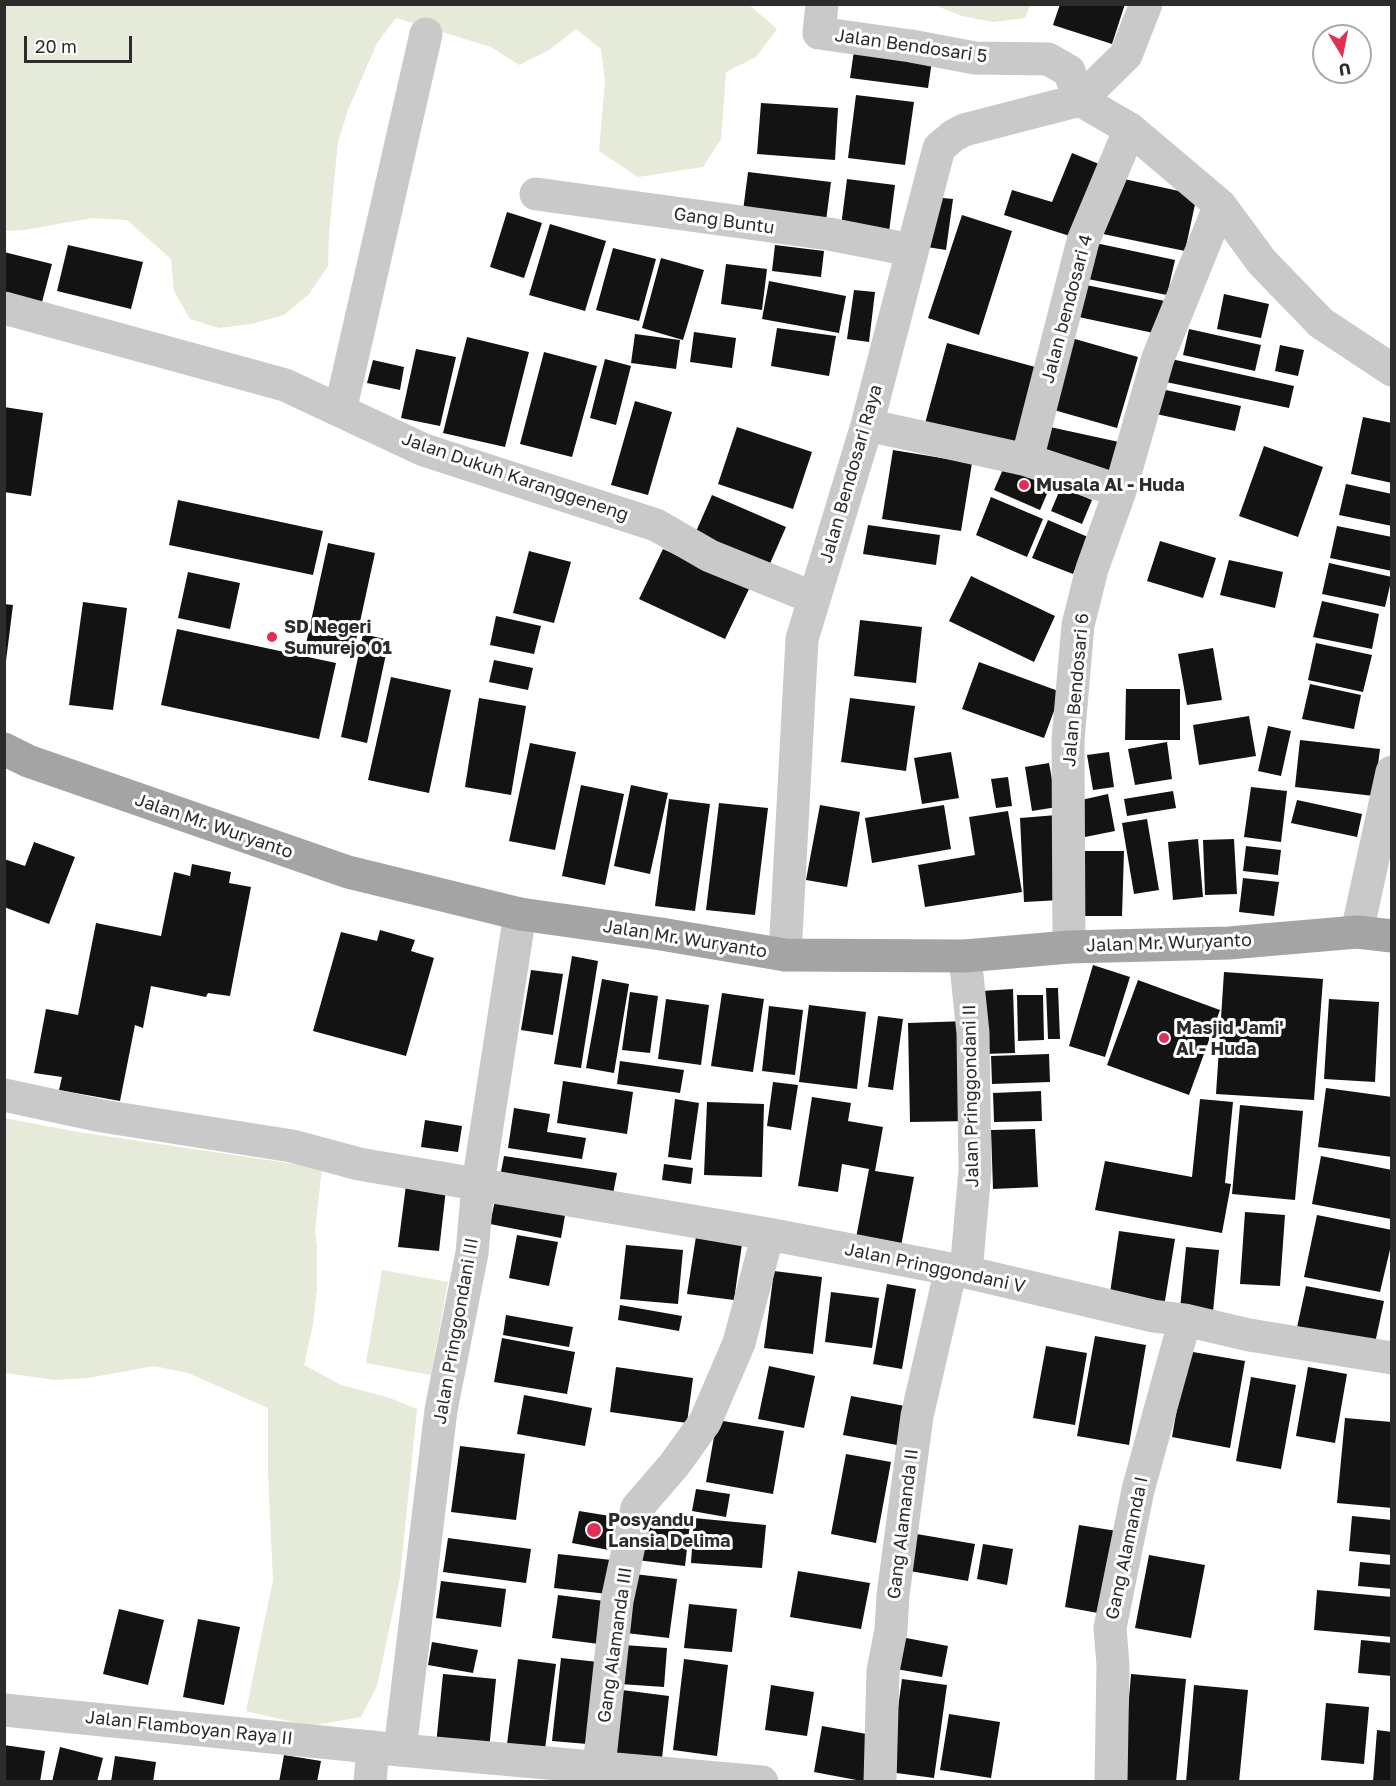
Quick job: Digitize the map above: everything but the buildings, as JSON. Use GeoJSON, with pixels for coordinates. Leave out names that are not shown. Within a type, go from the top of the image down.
{"type":"FeatureCollection","features":[{"type":"Feature","properties":{"kind":"main road","name":"Jalan Mr. Wuryanto"},"geometry":{"type":"LineString","coordinates":[[4,749],[28,761],[348,872],[520,914],[785,955],[965,956],[1069,947],[1229,943],[1357,932],[1392,936]]}},
{"type":"Feature","properties":{"kind":"street","name":"Jalan Bendosari 5"},"geometry":{"type":"LineString","coordinates":[[822,4],[819,33],[975,58],[1048,59],[1070,71],[1080,100]]}},
{"type":"Feature","properties":{"kind":"street","name":"Jalan Bendosari Raya"},"geometry":{"type":"LineString","coordinates":[[785,955],[802,639],[867,425],[939,148],[964,130],[1080,100],[1126,55],[1146,4]]}},
{"type":"Feature","properties":{"kind":"street"},"geometry":{"type":"LineString","coordinates":[[340,411],[426,34]]}},
{"type":"Feature","properties":{"kind":"street"},"geometry":{"type":"LineString","coordinates":[[1080,100],[1130,129],[1220,205],[1262,262],[1321,323],[1392,370]]}},
{"type":"Feature","properties":{"kind":"street","name":"Jalan bendosari 4"},"geometry":{"type":"LineString","coordinates":[[1027,460],[1083,241],[1130,129]]}},
{"type":"Feature","properties":{"kind":"street","name":"Gang Buntu"},"geometry":{"type":"LineString","coordinates":[[536,194],[829,234],[911,250]]}},
{"type":"Feature","properties":{"kind":"street","name":"Jalan Bendosari 6"},"geometry":{"type":"LineString","coordinates":[[1069,947],[1068,740],[1078,625],[1092,569],[1120,491],[1158,358],[1220,205]]}},
{"type":"Feature","properties":{"kind":"street","name":"Jalan Dukuh Karanggeneng"},"geometry":{"type":"LineString","coordinates":[[4,308],[285,385],[424,450],[656,525],[710,556],[814,598]]}},
{"type":"Feature","properties":{"kind":"street"},"geometry":{"type":"LineString","coordinates":[[867,425],[1027,460],[1120,491]]}},
{"type":"Feature","properties":{"kind":"street"},"geometry":{"type":"LineString","coordinates":[[1357,932],[1392,772]]}},
{"type":"Feature","properties":{"kind":"street","name":"Jalan Pringgondani III"},"geometry":{"type":"LineString","coordinates":[[370,1782],[386,1748],[441,1410],[472,1253],[478,1184],[520,914]]}},
{"type":"Feature","properties":{"kind":"street","name":"Jalan Pringgondani II"},"geometry":{"type":"LineString","coordinates":[[958,1270],[975,1172],[973,1033],[965,956]]}},
{"type":"Feature","properties":{"kind":"street","name":"Jalan Pringgondani V"},"geometry":{"type":"LineString","coordinates":[[4,1095],[102,1116],[292,1146],[359,1164],[768,1233],[958,1270],[1096,1303],[1248,1335],[1392,1359]]}},
{"type":"Feature","properties":{"kind":"street","name":"Gang Alamanda III"},"geometry":{"type":"LineString","coordinates":[[599,1767],[617,1601],[637,1508],[674,1465],[705,1422],[739,1343],[768,1233]]}},
{"type":"Feature","properties":{"kind":"street","name":"Gang Alamanda II"},"geometry":{"type":"LineString","coordinates":[[880,1782],[883,1671],[891,1630],[893,1595],[917,1416],[958,1270]]}},
{"type":"Feature","properties":{"kind":"street","name":"Gang Alamanda I"},"geometry":{"type":"LineString","coordinates":[[1111,1782],[1113,1665],[1110,1628],[1138,1490],[1185,1320]]}},
{"type":"Feature","properties":{"kind":"street","name":"Jalan Flamboyan Raya II"},"geometry":{"type":"LineString","coordinates":[[4,1710],[762,1782]]}},
{"type":"Feature","properties":{"kind":"green space"},"geometry":{"type":"Polygon","coordinates":[[[748,4],[777,29],[756,57],[726,72],[721,139],[703,167],[638,177],[599,151],[605,82],[601,49],[576,29],[549,50],[519,65],[491,47],[396,18],[377,43],[348,110],[338,142],[328,266],[309,294],[284,315],[251,324],[219,328],[190,319],[174,291],[171,259],[127,220],[92,218],[24,230],[5,231],[5,5],[748,4]]]}},
{"type":"Feature","properties":{"kind":"green space"},"geometry":{"type":"Polygon","coordinates":[[[934,5],[1030,5],[1025,18],[993,22],[962,16],[934,5]]]}},
{"type":"Feature","properties":{"kind":"green space"},"geometry":{"type":"Polygon","coordinates":[[[4,1118],[78,1132],[322,1168],[315,1231],[317,1288],[313,1324],[304,1365],[341,1385],[390,1398],[417,1409],[400,1578],[377,1686],[361,1717],[309,1726],[246,1711],[273,1580],[268,1474],[268,1408],[188,1373],[154,1366],[88,1378],[56,1380],[5,1373],[4,1118]]]}},
{"type":"Feature","properties":{"kind":"green space"},"geometry":{"type":"Polygon","coordinates":[[[382,1270],[448,1282],[431,1375],[366,1363],[382,1270]]]}},
{"type":"Feature","properties":{"kind":"place","name":"Musala Al - Huda"},"geometry":{"type":"Point","coordinates":[1024,485]}},
{"type":"Feature","properties":{"kind":"place","name":"SD Negeri Sumurejo 01"},"geometry":{"type":"Point","coordinates":[272,637]}},
{"type":"Feature","properties":{"kind":"place","name":"Masjid Jami' Al - Huda"},"geometry":{"type":"Point","coordinates":[1164,1038]}},
{"type":"Feature","properties":{"kind":"place","name":"Posyandu Lansia Delima"},"geometry":{"type":"Point","coordinates":[594,1530]}}]}
